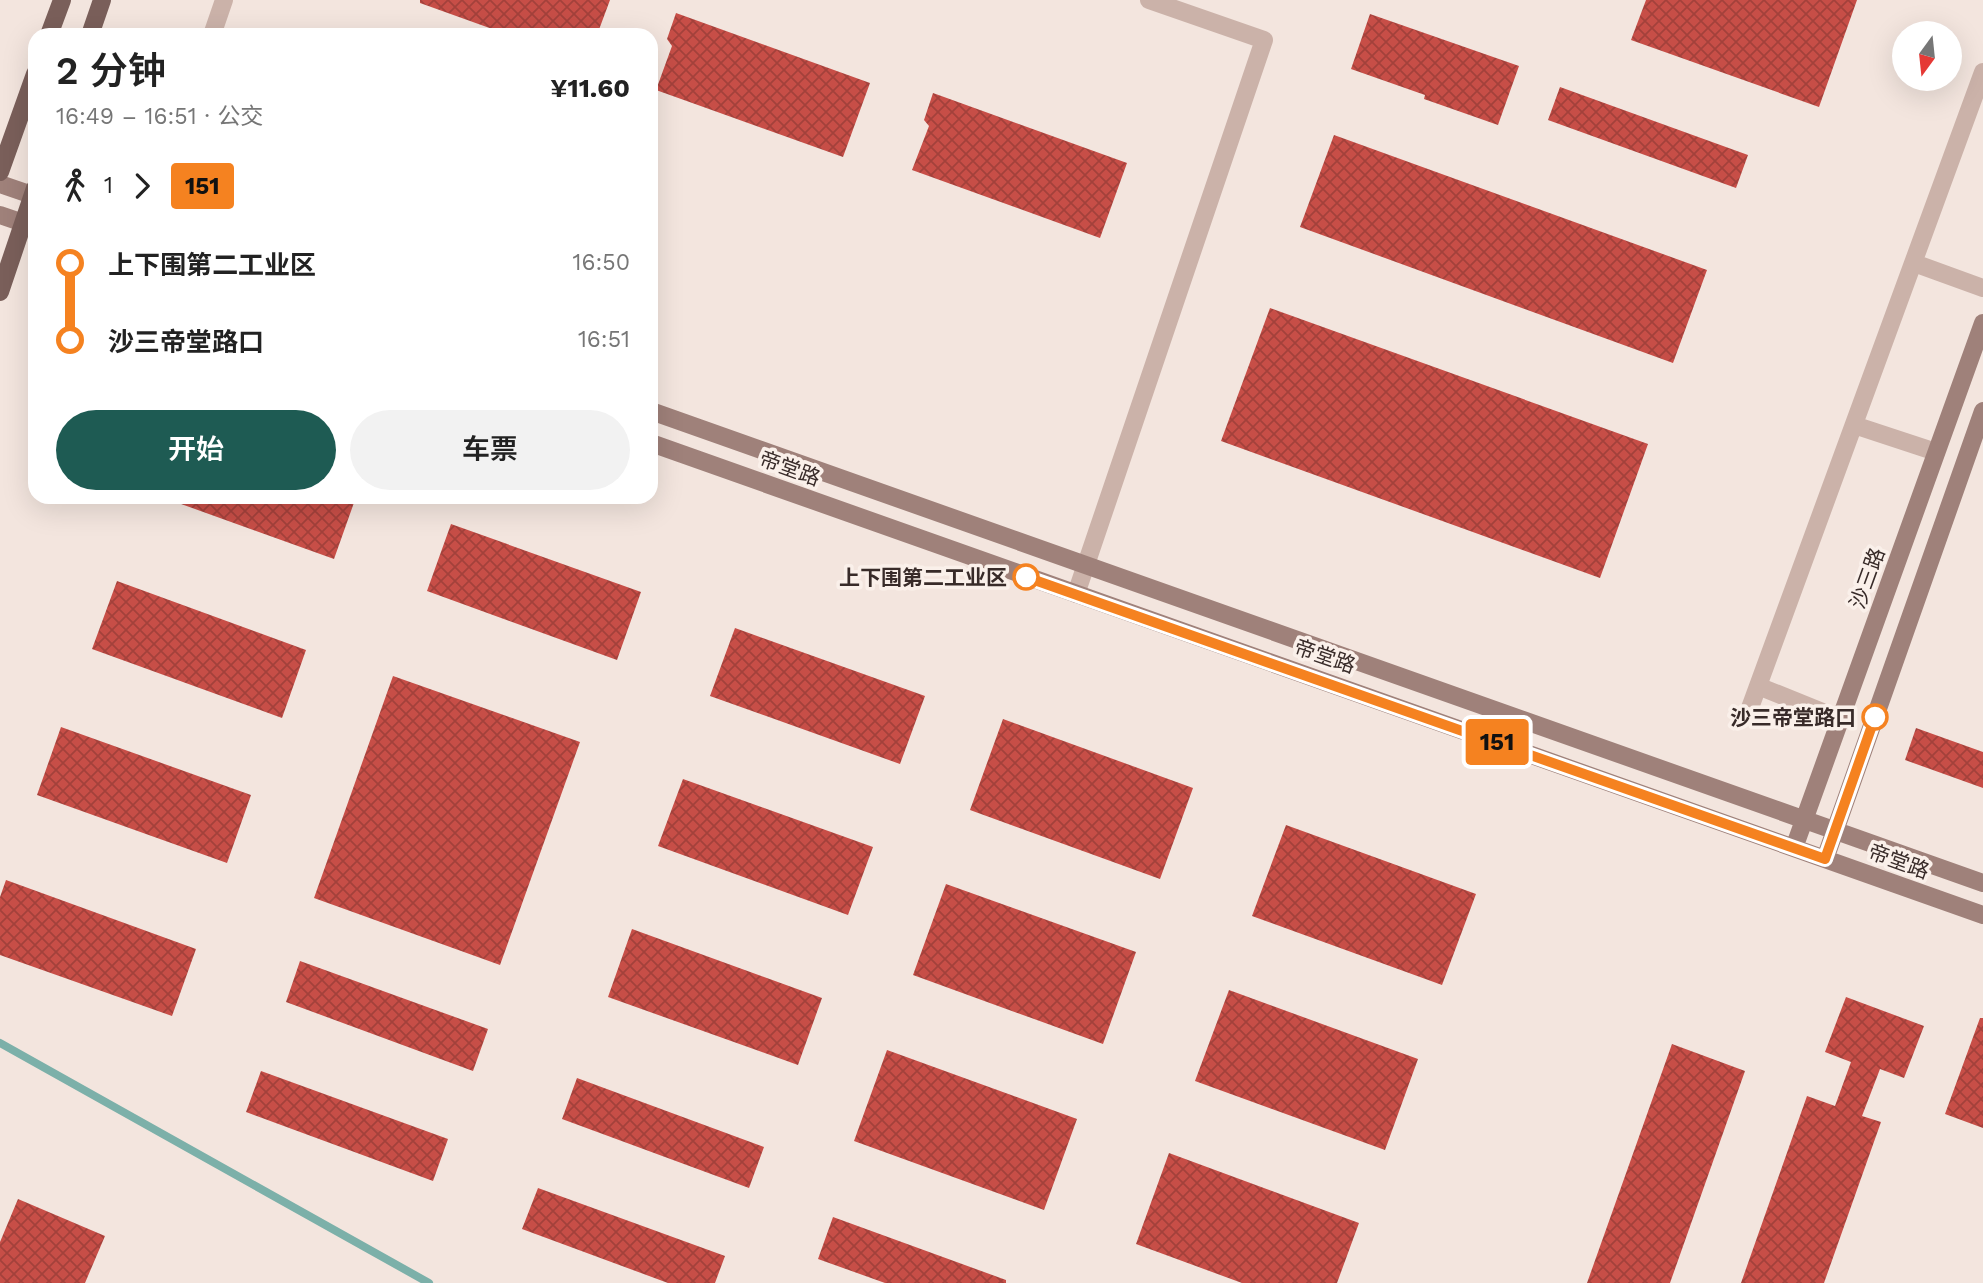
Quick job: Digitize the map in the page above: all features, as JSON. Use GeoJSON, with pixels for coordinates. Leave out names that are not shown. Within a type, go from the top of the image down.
{"type":"FeatureCollection","features":[{"type":"Feature","properties":{"kind":"main road"},"geometry":{"type":"LineString","coordinates":[[51,28],[61,0]]}},
{"type":"Feature","properties":{"kind":"main road"},"geometry":{"type":"LineString","coordinates":[[92,28],[102,0]]}},
{"type":"Feature","properties":{"kind":"main road"},"geometry":{"type":"LineString","coordinates":[[0,173],[28,94]]}},
{"type":"Feature","properties":{"kind":"main road"},"geometry":{"type":"LineString","coordinates":[[0,292],[28,227]]}},
{"type":"Feature","properties":{"kind":"street"},"geometry":{"type":"LineString","coordinates":[[214,28],[224,0]]}},
{"type":"Feature","properties":{"kind":"street"},"geometry":{"type":"LineString","coordinates":[[1076,594],[1264,40],[1149,0]]}},
{"type":"Feature","properties":{"kind":"street"},"geometry":{"type":"LineString","coordinates":[[1748,716],[1983,72]]}},
{"type":"Feature","properties":{"kind":"street"},"geometry":{"type":"LineString","coordinates":[[0,184],[28,191]]}},
{"type":"Feature","properties":{"kind":"street"},"geometry":{"type":"LineString","coordinates":[[0,215],[28,225]]}},
{"type":"Feature","properties":{"kind":"street"},"geometry":{"type":"LineString","coordinates":[[1914,263],[1983,288]]}},
{"type":"Feature","properties":{"kind":"street","name":"沙三路"},"geometry":{"type":"LineString","coordinates":[[1794,848],[1983,323]]}},
{"type":"Feature","properties":{"kind":"street"},"geometry":{"type":"LineString","coordinates":[[1825,859],[1983,411]]}},
{"type":"Feature","properties":{"kind":"street","name":"帝堂路"},"geometry":{"type":"LineString","coordinates":[[658,413],[1983,883]]}},
{"type":"Feature","properties":{"kind":"street"},"geometry":{"type":"LineString","coordinates":[[1854,425],[1936,452]]}},
{"type":"Feature","properties":{"kind":"street","name":"帝堂路"},"geometry":{"type":"LineString","coordinates":[[658,445],[1983,915]]}},
{"type":"Feature","properties":{"kind":"street"},"geometry":{"type":"LineString","coordinates":[[1758,686],[1840,719]]}},
{"type":"Feature","properties":{"kind":"building"},"geometry":{"type":"Polygon","coordinates":[[[420,0],[610,0],[600,28],[490,28],[420,3],[420,0]]]}},
{"type":"Feature","properties":{"kind":"building"},"geometry":{"type":"Polygon","coordinates":[[[1646,0],[1857,0],[1819,107],[1631,40],[1646,0]]]}},
{"type":"Feature","properties":{"kind":"building"},"geometry":{"type":"Polygon","coordinates":[[[676,13],[870,83],[843,157],[658,91],[672,46],[667,39],[676,13]]]}},
{"type":"Feature","properties":{"kind":"building"},"geometry":{"type":"Polygon","coordinates":[[[1370,14],[1519,66],[1498,125],[1351,69],[1370,14]]]}},
{"type":"Feature","properties":{"kind":"building"},"geometry":{"type":"Polygon","coordinates":[[[1560,87],[1748,155],[1736,188],[1548,120],[1560,87]]]}},
{"type":"Feature","properties":{"kind":"building"},"geometry":{"type":"Polygon","coordinates":[[[933,93],[1127,163],[1100,238],[912,170],[929,126],[924,120],[933,93]]]}},
{"type":"Feature","properties":{"kind":"building"},"geometry":{"type":"Polygon","coordinates":[[[1334,135],[1707,270],[1673,363],[1300,227],[1334,135]]]}},
{"type":"Feature","properties":{"kind":"building"},"geometry":{"type":"Polygon","coordinates":[[[1270,308],[1648,444],[1600,578],[1221,441],[1270,308]]]}},
{"type":"Feature","properties":{"kind":"building"},"geometry":{"type":"Polygon","coordinates":[[[181,504],[354,504],[334,559],[181,504]]]}},
{"type":"Feature","properties":{"kind":"building"},"geometry":{"type":"Polygon","coordinates":[[[451,524],[641,592],[617,660],[427,591],[451,524]]]}},
{"type":"Feature","properties":{"kind":"building"},"geometry":{"type":"Polygon","coordinates":[[[117,581],[306,650],[282,718],[92,649],[117,581]]]}},
{"type":"Feature","properties":{"kind":"building"},"geometry":{"type":"Polygon","coordinates":[[[735,628],[925,696],[900,764],[710,696],[735,628]]]}},
{"type":"Feature","properties":{"kind":"building"},"geometry":{"type":"Polygon","coordinates":[[[393,676],[580,742],[500,965],[314,898],[393,676]]]}},
{"type":"Feature","properties":{"kind":"building"},"geometry":{"type":"Polygon","coordinates":[[[1003,719],[1193,788],[1160,879],[970,810],[1003,719]]]}},
{"type":"Feature","properties":{"kind":"building"},"geometry":{"type":"Polygon","coordinates":[[[61,727],[251,795],[227,863],[37,795],[61,727]]]}},
{"type":"Feature","properties":{"kind":"building"},"geometry":{"type":"Polygon","coordinates":[[[1916,728],[1983,752],[1983,788],[1905,760],[1916,728]]]}},
{"type":"Feature","properties":{"kind":"building"},"geometry":{"type":"Polygon","coordinates":[[[683,779],[873,847],[848,915],[658,846],[683,779]]]}},
{"type":"Feature","properties":{"kind":"building"},"geometry":{"type":"Polygon","coordinates":[[[1286,825],[1476,894],[1442,985],[1252,916],[1286,825]]]}},
{"type":"Feature","properties":{"kind":"building"},"geometry":{"type":"Polygon","coordinates":[[[6,880],[196,949],[172,1016],[0,955],[0,897],[6,880]]]}},
{"type":"Feature","properties":{"kind":"building"},"geometry":{"type":"Polygon","coordinates":[[[946,884],[1136,952],[1103,1044],[913,975],[946,884]]]}},
{"type":"Feature","properties":{"kind":"building"},"geometry":{"type":"Polygon","coordinates":[[[632,929],[822,998],[798,1065],[608,997],[632,929]]]}},
{"type":"Feature","properties":{"kind":"building"},"geometry":{"type":"Polygon","coordinates":[[[300,961],[488,1029],[473,1071],[286,1002],[300,961]]]}},
{"type":"Feature","properties":{"kind":"building"},"geometry":{"type":"Polygon","coordinates":[[[1229,990],[1418,1059],[1385,1150],[1195,1081],[1229,990]]]}},
{"type":"Feature","properties":{"kind":"building"},"geometry":{"type":"Polygon","coordinates":[[[1846,997],[1924,1026],[1904,1078],[1880,1069],[1862,1116],[1881,1122],[1824,1283],[1741,1283],[1807,1096],[1835,1106],[1851,1062],[1825,1052],[1846,997]]]}},
{"type":"Feature","properties":{"kind":"building"},"geometry":{"type":"Polygon","coordinates":[[[1980,1018],[1983,1018],[1983,1128],[1945,1114],[1980,1018]]]}},
{"type":"Feature","properties":{"kind":"building"},"geometry":{"type":"Polygon","coordinates":[[[1672,1044],[1745,1071],[1670,1283],[1587,1283],[1672,1044]]]}},
{"type":"Feature","properties":{"kind":"building"},"geometry":{"type":"Polygon","coordinates":[[[887,1050],[1077,1119],[1044,1210],[854,1141],[887,1050]]]}},
{"type":"Feature","properties":{"kind":"building"},"geometry":{"type":"Polygon","coordinates":[[[261,1071],[448,1139],[433,1181],[246,1112],[261,1071]]]}},
{"type":"Feature","properties":{"kind":"building"},"geometry":{"type":"Polygon","coordinates":[[[577,1078],[764,1147],[749,1188],[562,1119],[577,1078]]]}},
{"type":"Feature","properties":{"kind":"building"},"geometry":{"type":"Polygon","coordinates":[[[1169,1153],[1359,1223],[1337,1283],[1242,1283],[1136,1244],[1169,1153]]]}},
{"type":"Feature","properties":{"kind":"building"},"geometry":{"type":"Polygon","coordinates":[[[538,1188],[725,1256],[715,1283],[668,1283],[522,1229],[538,1188]]]}},
{"type":"Feature","properties":{"kind":"building"},"geometry":{"type":"Polygon","coordinates":[[[18,1199],[105,1236],[85,1283],[0,1283],[0,1242],[18,1199]]]}},
{"type":"Feature","properties":{"kind":"building"},"geometry":{"type":"Polygon","coordinates":[[[833,1217],[1006,1280],[1006,1283],[885,1283],[818,1259],[833,1217]]]}},
{"type":"Feature","properties":{"kind":"waterway"},"geometry":{"type":"LineString","coordinates":[[0,1043],[429,1283]]}},
{"type":"Feature","properties":{"kind":"bus line","name":"151"},"geometry":{"type":"LineString","coordinates":[[1026,577],[1825,859],[1875,717]]}},
{"type":"Feature","properties":{"kind":"place","name":"上下围第二工业区"},"geometry":{"type":"Point","coordinates":[1026,577]}},
{"type":"Feature","properties":{"kind":"place","name":"沙三帝堂路口"},"geometry":{"type":"Point","coordinates":[1875,717]}}]}
